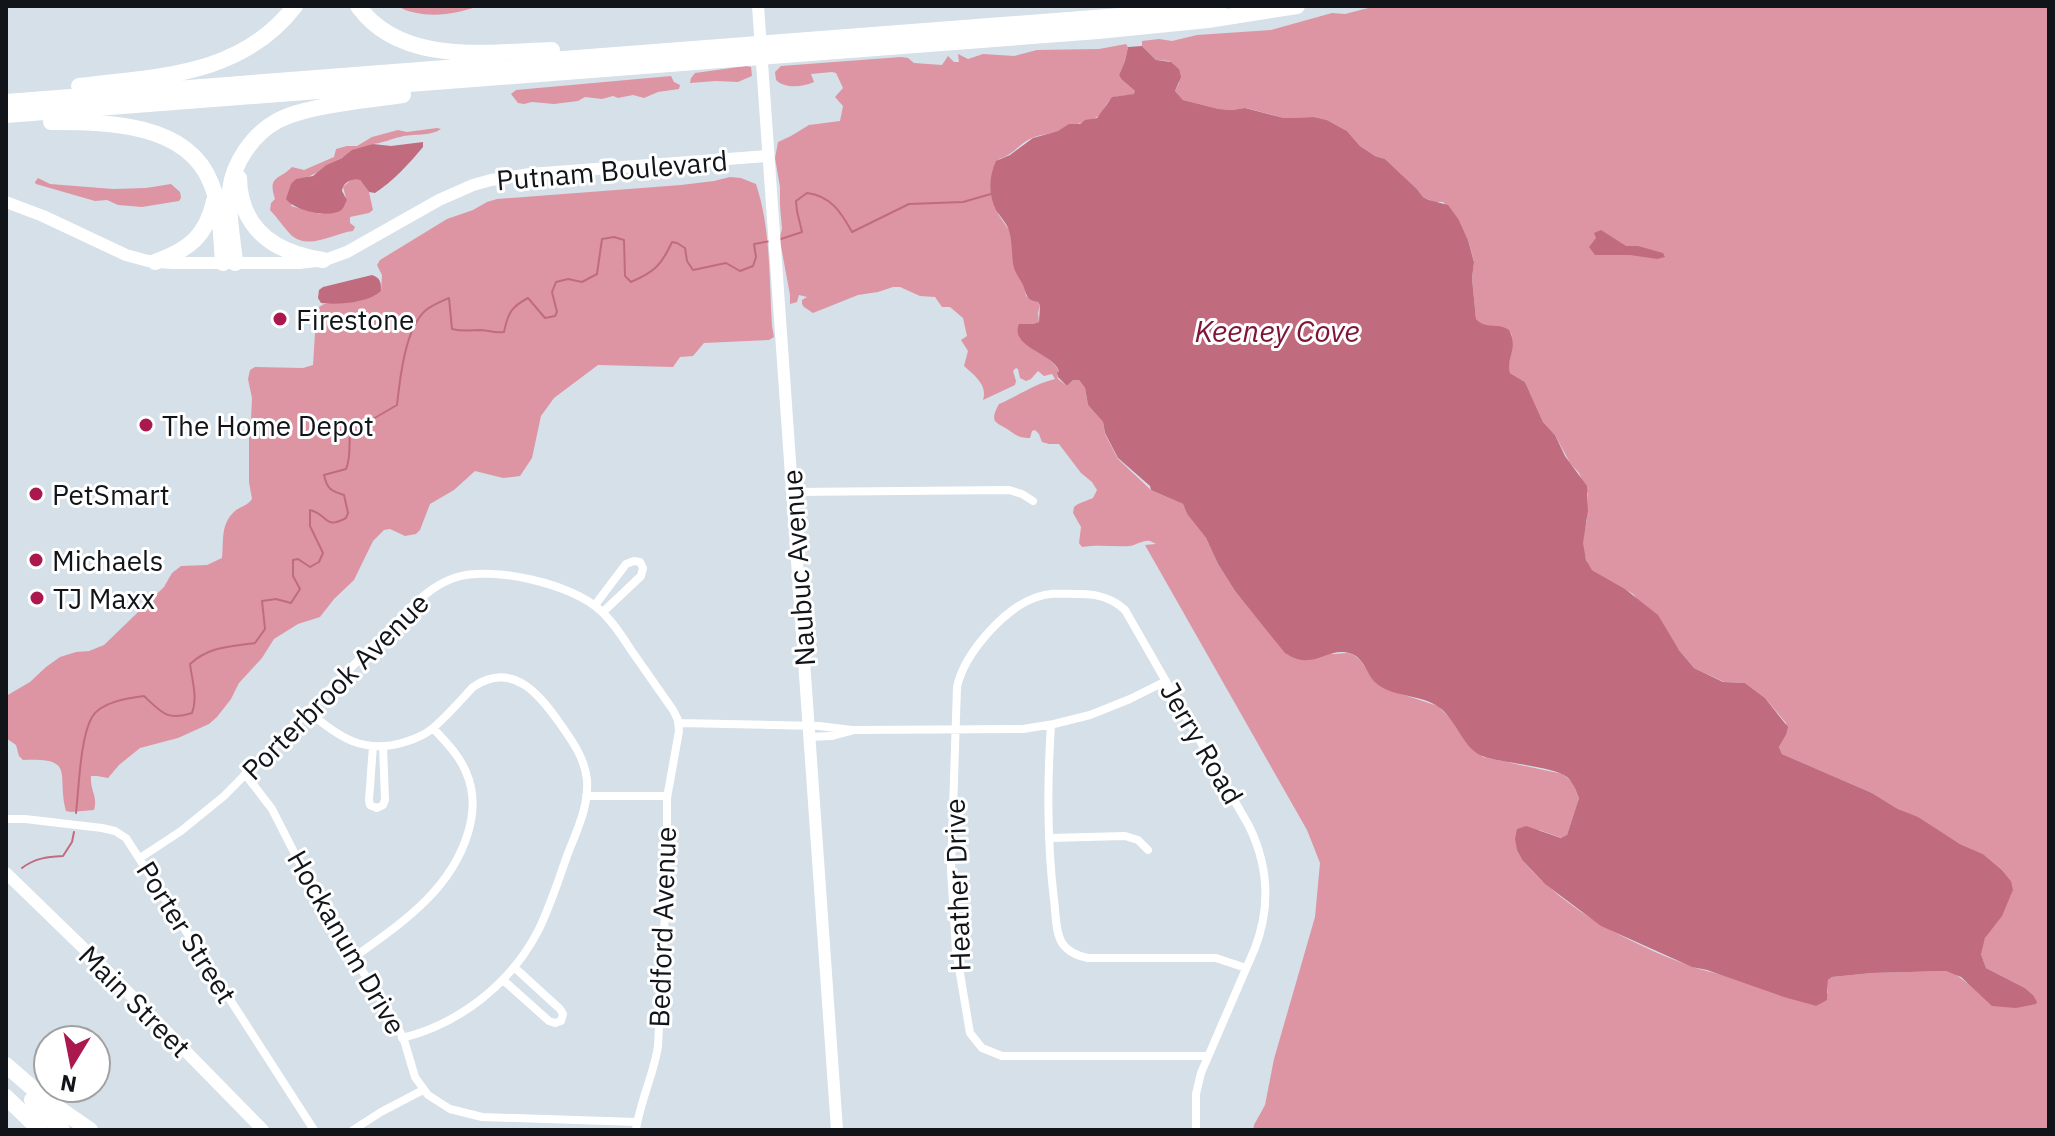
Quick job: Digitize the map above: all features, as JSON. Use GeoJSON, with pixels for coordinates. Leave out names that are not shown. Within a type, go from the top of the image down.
{"type":"FeatureCollection","features":[{"type":"Feature","properties":{"kind":"highway"},"geometry":{"type":"LineString","coordinates":[[6,101],[31,92],[208,66],[256,44],[279,25],[295,6]]}},
{"type":"Feature","properties":{"kind":"highway"},"geometry":{"type":"LineString","coordinates":[[358,6],[372,22],[391,35],[437,50],[620,49],[642,53]]}},
{"type":"Feature","properties":{"kind":"highway"},"geometry":{"type":"LineString","coordinates":[[784,49],[1219,6]]}},
{"type":"Feature","properties":{"kind":"highway"},"geometry":{"type":"LineString","coordinates":[[6,117],[494,78],[741,52],[1132,28],[1297,6]]}},
{"type":"Feature","properties":{"kind":"highway"},"geometry":{"type":"LineString","coordinates":[[6,101],[642,53],[741,52]]}},
{"type":"Feature","properties":{"kind":"highway"},"geometry":{"type":"LineString","coordinates":[[229,263],[233,177],[249,146],[271,124],[286,116],[327,107],[472,86],[494,78]]}},
{"type":"Feature","properties":{"kind":"highway"},"geometry":{"type":"LineString","coordinates":[[6,117],[22,122],[114,123],[149,131],[176,144],[193,156],[208,176],[229,263]]}},
{"type":"Feature","properties":{"kind":"highway"},"geometry":{"type":"LineString","coordinates":[[240,161],[240,194],[251,222],[260,233],[285,250],[323,260]]}},
{"type":"Feature","properties":{"kind":"highway"},"geometry":{"type":"LineString","coordinates":[[155,262],[185,248],[199,236],[208,222],[215,196]]}},
{"type":"Feature","properties":{"kind":"highway"},"geometry":{"type":"LineString","coordinates":[[6,1065],[53,1106],[90,1130]]}},
{"type":"Feature","properties":{"kind":"highway"},"geometry":{"type":"LineString","coordinates":[[6,1075],[62,1130]]}},
{"type":"Feature","properties":{"kind":"highway"},"geometry":{"type":"LineString","coordinates":[[6,1097],[40,1130]]}},
{"type":"Feature","properties":{"kind":"main road","name":"Naubuc Avenue"},"geometry":{"type":"LineString","coordinates":[[758,6],[837,1130]]}},
{"type":"Feature","properties":{"kind":"main road","name":"Putnam Boulevard"},"geometry":{"type":"LineString","coordinates":[[6,202],[126,255],[155,262],[299,263],[323,260],[347,252],[456,192],[491,180],[530,174],[768,156]]}},
{"type":"Feature","properties":{"kind":"main road","name":"Main Street"},"geometry":{"type":"LineString","coordinates":[[6,873],[263,1130]]}},
{"type":"Feature","properties":{"kind":"street"},"geometry":{"type":"LineString","coordinates":[[793,492],[1009,490],[1033,501]]}},
{"type":"Feature","properties":{"kind":"street"},"geometry":{"type":"LineString","coordinates":[[595,605],[626,564],[640,562],[643,568],[641,576],[603,612]]}},
{"type":"Feature","properties":{"kind":"street","name":"Porterbrook Avenue"},"geometry":{"type":"LineString","coordinates":[[140,858],[199,818],[420,599],[449,580],[474,574],[505,575],[564,589],[583,597],[603,612],[673,710],[678,723]]}},
{"type":"Feature","properties":{"kind":"street","name":"Jerry Road"},"geometry":{"type":"LineString","coordinates":[[955,730],[956,690],[960,673],[969,656],[1010,612],[1027,601],[1055,593],[1095,595],[1116,603],[1129,614],[1249,826],[1261,857],[1265,879],[1265,909],[1260,934],[1208,1056],[1197,1092],[1196,1130]]}},
{"type":"Feature","properties":{"kind":"street"},"geometry":{"type":"LineString","coordinates":[[308,711],[340,736],[378,746],[413,739],[433,728],[473,687],[499,677],[519,682],[544,700],[576,748],[587,777],[581,818],[543,920],[514,967],[503,980],[455,1017],[402,1038]]}},
{"type":"Feature","properties":{"kind":"street"},"geometry":{"type":"LineString","coordinates":[[678,723],[809,731],[832,736],[852,730],[1014,730],[1051,725],[1109,708],[1166,681]]}},
{"type":"Feature","properties":{"kind":"street","name":"Bedford Avenue"},"geometry":{"type":"LineString","coordinates":[[637,1126],[659,1038],[667,875],[667,796],[678,723]]}},
{"type":"Feature","properties":{"kind":"street"},"geometry":{"type":"LineString","coordinates":[[1051,725],[1049,838],[1058,931],[1063,944],[1071,952],[1088,958],[1217,958],[1246,968]]}},
{"type":"Feature","properties":{"kind":"street"},"geometry":{"type":"LineString","coordinates":[[353,958],[430,898],[452,868],[467,837],[473,807],[470,784],[455,752],[433,728]]}},
{"type":"Feature","properties":{"kind":"street","name":"Heather Drive"},"geometry":{"type":"LineString","coordinates":[[955,730],[951,870],[953,923],[969,1027],[974,1040],[985,1050],[1003,1056],[1208,1056]]}},
{"type":"Feature","properties":{"kind":"street"},"geometry":{"type":"LineString","coordinates":[[378,746],[385,802],[380,808],[370,805],[369,800],[378,746]]}},
{"type":"Feature","properties":{"kind":"street","name":"Hockanum Drive"},"geometry":{"type":"LineString","coordinates":[[245,774],[275,812],[318,901],[388,1009],[423,1090]]}},
{"type":"Feature","properties":{"kind":"street"},"geometry":{"type":"LineString","coordinates":[[586,796],[667,796]]}},
{"type":"Feature","properties":{"kind":"street","name":"Porter Street"},"geometry":{"type":"LineString","coordinates":[[6,819],[108,829],[123,836],[314,1130]]}},
{"type":"Feature","properties":{"kind":"street"},"geometry":{"type":"LineString","coordinates":[[1049,838],[1125,836],[1137,839],[1148,850]]}},
{"type":"Feature","properties":{"kind":"street"},"geometry":{"type":"LineString","coordinates":[[503,980],[549,1021],[561,1021],[563,1014],[560,1009],[514,967]]}},
{"type":"Feature","properties":{"kind":"street"},"geometry":{"type":"LineString","coordinates":[[353,1130],[423,1090],[450,1109],[482,1117],[637,1126]]}},
{"type":"Feature","properties":{"kind":"shaded area"},"geometry":{"type":"Polygon","coordinates":[[[397,6],[478,6],[437,15],[416,13],[397,6]]]}},
{"type":"Feature","properties":{"kind":"shaded area"},"geometry":{"type":"Polygon","coordinates":[[[1376,6],[2049,6],[2049,1130],[1253,1130],[1265,1105],[1274,1059],[1315,917],[1320,863],[1307,830],[1145,545],[1156,544],[1147,541],[1130,546],[1082,547],[1079,543],[1081,527],[1073,513],[1078,504],[1093,498],[1097,490],[1092,482],[1081,473],[1059,444],[1042,442],[1035,430],[1030,438],[1019,436],[994,419],[999,404],[1055,379],[1052,374],[1044,376],[1038,371],[1026,381],[1020,378],[1016,368],[1013,371],[1015,385],[983,400],[982,385],[964,366],[968,351],[961,340],[967,336],[963,318],[950,307],[942,307],[935,297],[920,296],[900,287],[858,295],[813,313],[802,304],[807,297],[799,295],[797,302],[790,304],[781,246],[778,244],[782,229],[775,158],[778,142],[809,125],[840,121],[843,106],[835,97],[843,88],[836,73],[832,72],[811,74],[814,82],[805,85],[784,85],[776,80],[775,72],[781,66],[901,57],[914,63],[942,65],[948,56],[959,62],[958,54],[968,59],[983,54],[1014,56],[1037,50],[1099,49],[1126,44],[1125,61],[1119,75],[1135,94],[1114,97],[1095,118],[1034,137],[999,159],[998,214],[1009,230],[1014,265],[1026,296],[1040,305],[1039,322],[1022,324],[1019,337],[1053,362],[1059,372],[1058,379],[1067,386],[1073,380],[1079,380],[1085,388],[1088,405],[1103,422],[1105,434],[1118,459],[1151,490],[1183,504],[1235,591],[1269,632],[1333,654],[1354,655],[1376,683],[1438,706],[1463,738],[1483,757],[1563,774],[1572,782],[1579,798],[1567,835],[1562,838],[1539,830],[1523,861],[1578,910],[1643,946],[1693,967],[1816,1006],[1828,993],[1828,980],[1832,977],[1872,973],[1946,971],[1967,983],[2033,995],[1986,968],[1981,954],[1985,938],[2011,895],[2011,881],[2002,870],[1983,854],[1872,793],[1782,754],[1779,747],[1786,735],[1786,723],[1765,698],[1745,683],[1724,682],[1694,668],[1633,594],[1588,565],[1583,537],[1588,494],[1579,473],[1543,422],[1525,382],[1510,373],[1511,333],[1481,324],[1476,319],[1472,278],[1474,261],[1459,220],[1443,202],[1423,197],[1385,159],[1360,146],[1347,131],[1327,120],[1284,118],[1246,108],[1219,109],[1183,100],[1175,91],[1179,83],[1179,69],[1169,61],[1156,60],[1142,46],[1142,41],[1172,41],[1197,35],[1271,30],[1332,13],[1345,14],[1376,6]]]}},
{"type":"Feature","properties":{"kind":"shaded area"},"geometry":{"type":"Polygon","coordinates":[[[751,67],[752,76],[738,82],[690,83],[695,73],[751,67]]]}},
{"type":"Feature","properties":{"kind":"shaded area"},"geometry":{"type":"Polygon","coordinates":[[[671,76],[680,85],[679,89],[644,98],[633,95],[602,99],[585,97],[554,104],[524,104],[518,103],[511,94],[516,90],[671,76]]]}},
{"type":"Feature","properties":{"kind":"shaded area"},"geometry":{"type":"Polygon","coordinates":[[[441,129],[373,144],[326,165],[308,177],[291,206],[320,214],[338,212],[346,198],[343,187],[352,179],[360,180],[369,192],[373,210],[350,217],[350,223],[355,227],[353,231],[314,241],[298,240],[270,210],[275,199],[274,182],[292,167],[304,170],[334,157],[336,149],[357,146],[372,137],[398,130],[407,132],[441,129]]]}},
{"type":"Feature","properties":{"kind":"shaded area"},"geometry":{"type":"Polygon","coordinates":[[[730,177],[756,184],[761,201],[767,236],[774,337],[769,340],[704,343],[693,356],[680,357],[673,367],[598,365],[554,398],[541,416],[532,458],[520,476],[503,478],[475,471],[454,490],[430,504],[416,534],[405,536],[390,529],[384,530],[373,541],[354,580],[320,617],[298,624],[274,639],[217,717],[178,738],[140,748],[108,778],[91,776],[94,810],[66,811],[58,765],[40,760],[23,760],[16,745],[6,738],[6,696],[30,682],[60,657],[104,645],[164,587],[172,573],[181,566],[207,565],[222,558],[227,521],[252,499],[249,482],[250,370],[255,367],[303,368],[313,365],[319,307],[356,301],[381,291],[382,275],[377,265],[380,260],[447,219],[487,202],[681,185],[730,177]]]}},
{"type":"Feature","properties":{"kind":"shaded area"},"geometry":{"type":"Polygon","coordinates":[[[38,178],[50,184],[113,189],[171,184],[180,192],[181,198],[179,201],[142,207],[118,205],[36,184],[38,178]]]}},
{"type":"Feature","properties":{"kind":"water","name":"Keeney Cove"},"geometry":{"type":"Polygon","coordinates":[[[1142,46],[1156,60],[1171,62],[1179,69],[1181,77],[1175,91],[1183,100],[1219,109],[1245,108],[1284,118],[1327,120],[1347,131],[1360,146],[1385,159],[1423,197],[1448,205],[1459,220],[1474,262],[1472,278],[1476,319],[1509,330],[1513,342],[1510,373],[1525,382],[1543,422],[1555,435],[1565,456],[1587,486],[1588,511],[1583,543],[1586,560],[1592,570],[1625,589],[1658,615],[1694,668],[1723,682],[1745,683],[1765,698],[1788,727],[1779,747],[1782,754],[1872,793],[1918,817],[1960,844],[1983,854],[2002,870],[2011,881],[2013,890],[2002,916],[1985,938],[1981,954],[1986,968],[2025,988],[2033,995],[2036,1004],[2016,1008],[1992,1006],[1961,977],[1946,971],[1832,977],[1828,980],[1827,1000],[1816,1006],[1692,967],[1601,926],[1545,884],[1517,850],[1517,829],[1526,826],[1561,838],[1567,835],[1579,798],[1567,777],[1552,770],[1477,753],[1440,708],[1377,684],[1354,655],[1341,652],[1304,660],[1285,653],[1235,591],[1183,504],[1151,490],[1118,458],[1103,422],[1088,405],[1085,388],[1079,380],[1073,380],[1067,386],[1058,377],[1059,371],[1055,365],[1020,339],[1018,332],[1019,324],[1039,322],[1040,305],[1028,296],[1015,270],[1007,225],[993,204],[990,185],[996,161],[1033,138],[1058,131],[1069,124],[1097,118],[1112,97],[1134,94],[1135,91],[1119,75],[1128,47],[1142,46]]]}},
{"type":"Feature","properties":{"kind":"water"},"geometry":{"type":"Polygon","coordinates":[[[423,142],[423,147],[406,166],[375,193],[369,192],[360,180],[346,183],[342,191],[347,200],[340,211],[328,214],[312,212],[286,199],[296,179],[313,176],[352,150],[373,144],[391,146],[423,142]]]}},
{"type":"Feature","properties":{"kind":"water"},"geometry":{"type":"Polygon","coordinates":[[[1601,230],[1626,246],[1663,253],[1665,257],[1595,255],[1589,247],[1596,238],[1594,233],[1601,230]]]}},
{"type":"Feature","properties":{"kind":"water"},"geometry":{"type":"Polygon","coordinates":[[[372,275],[380,281],[381,291],[369,298],[336,304],[321,303],[318,298],[319,290],[323,287],[372,275]]]}},
{"type":"Feature","properties":{"kind":"waterway"},"geometry":{"type":"LineString","coordinates":[[781,239],[802,232],[796,201],[807,193],[823,198],[834,206],[852,232],[909,204],[963,202],[991,194]]}},
{"type":"Feature","properties":{"kind":"waterway"},"geometry":{"type":"LineString","coordinates":[[76,813],[85,737],[96,712],[115,702],[144,696],[165,714],[176,716],[192,713],[195,695],[190,664],[212,650],[255,643],[265,629],[262,601],[276,599],[291,603],[300,589],[293,576],[293,560],[298,559],[310,567],[319,562],[323,553],[310,526],[310,510],[334,523],[346,518],[348,513],[344,495],[330,489],[324,475],[346,469],[353,421],[373,419],[397,405],[408,341],[426,310],[449,298],[452,329],[504,332],[511,311],[528,298],[545,318],[555,316],[557,312],[552,292],[556,282],[568,279],[582,282],[597,274],[602,239],[614,237],[624,240],[625,276],[631,282],[656,267],[672,242],[685,248],[687,261],[693,270],[726,263],[740,271],[753,266],[756,257],[754,244],[771,241]]}},
{"type":"Feature","properties":{"kind":"waterway"},"geometry":{"type":"LineString","coordinates":[[22,868],[41,859],[63,856],[74,832]]}},
{"type":"Feature","properties":{"kind":"place","name":"Firestone"},"geometry":{"type":"Point","coordinates":[280,319]}},
{"type":"Feature","properties":{"kind":"place","name":"The Home Depot"},"geometry":{"type":"Point","coordinates":[146,425]}},
{"type":"Feature","properties":{"kind":"place","name":"PetSmart"},"geometry":{"type":"Point","coordinates":[36,494]}},
{"type":"Feature","properties":{"kind":"place","name":"Michaels"},"geometry":{"type":"Point","coordinates":[36,560]}},
{"type":"Feature","properties":{"kind":"place","name":"TJ Maxx"},"geometry":{"type":"Point","coordinates":[37,598]}}]}
